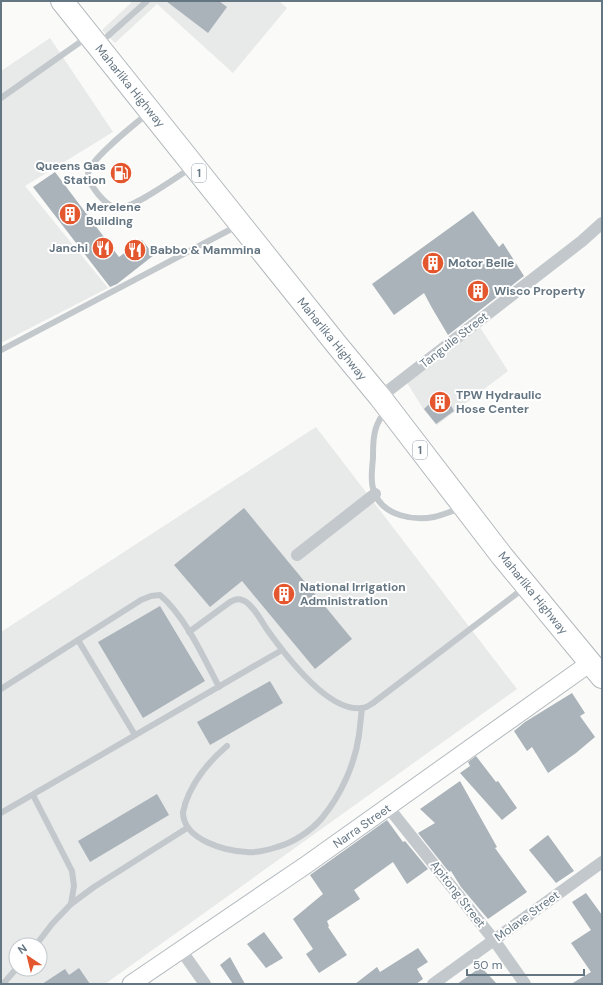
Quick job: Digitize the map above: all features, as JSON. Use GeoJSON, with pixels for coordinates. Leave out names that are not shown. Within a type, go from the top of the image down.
{"type":"FeatureCollection","features":[{"type":"Feature","properties":{"kind":"highway","name":"Maharlika Highway"},"geometry":{"type":"LineString","coordinates":[[62,1],[384,403],[527,586],[598,665]]}},
{"type":"Feature","properties":{"kind":"street","name":"Tanguile Street"},"geometry":{"type":"LineString","coordinates":[[384,403],[602,223]]}},
{"type":"Feature","properties":{"kind":"street"},"geometry":{"type":"LineString","coordinates":[[297,555],[375,494]]}},
{"type":"Feature","properties":{"kind":"street","name":"Narra Street"},"geometry":{"type":"LineString","coordinates":[[131,984],[598,665]]}},
{"type":"Feature","properties":{"kind":"street","name":"Apitong Street"},"geometry":{"type":"LineString","coordinates":[[388,807],[494,940],[524,984]]}},
{"type":"Feature","properties":{"kind":"street","name":"Molave Street"},"geometry":{"type":"LineString","coordinates":[[433,984],[602,862]]}},
{"type":"Feature","properties":{"kind":"street"},"geometry":{"type":"LineString","coordinates":[[181,950],[205,984]]}},
{"type":"Feature","properties":{"kind":"lane"},"geometry":{"type":"LineString","coordinates":[[1,98],[94,40],[147,1]]}},
{"type":"Feature","properties":{"kind":"lane"},"geometry":{"type":"LineString","coordinates":[[150,111],[100,155],[90,167],[87,175],[89,182],[97,193],[110,205],[116,208],[125,207],[153,192],[194,166]]}},
{"type":"Feature","properties":{"kind":"lane"},"geometry":{"type":"LineString","coordinates":[[1,350],[240,224]]}},
{"type":"Feature","properties":{"kind":"lane"},"geometry":{"type":"LineString","coordinates":[[384,403],[375,436],[372,482],[375,494],[385,507],[394,513],[405,517],[436,517],[464,507]]}},
{"type":"Feature","properties":{"kind":"lane"},"geometry":{"type":"LineString","coordinates":[[189,632],[230,602],[242,600],[251,607],[282,650],[315,686],[331,699],[346,706],[362,708],[373,703],[527,586]]}},
{"type":"Feature","properties":{"kind":"lane"},"geometry":{"type":"LineString","coordinates":[[1,689],[141,600],[151,596],[160,596],[170,605],[189,632],[220,687]]}},
{"type":"Feature","properties":{"kind":"lane"},"geometry":{"type":"LineString","coordinates":[[78,640],[135,735]]}},
{"type":"Feature","properties":{"kind":"lane"},"geometry":{"type":"LineString","coordinates":[[1,814],[282,650]]}},
{"type":"Feature","properties":{"kind":"lane"},"geometry":{"type":"LineString","coordinates":[[227,746],[215,756],[198,777],[188,795],[183,812],[187,828],[206,842],[231,850],[248,852],[278,847],[310,829],[322,818],[339,793],[348,772],[359,736],[362,708]]}},
{"type":"Feature","properties":{"kind":"lane"},"geometry":{"type":"LineString","coordinates":[[33,795],[72,871],[74,886],[71,904]]}},
{"type":"Feature","properties":{"kind":"lane"},"geometry":{"type":"LineString","coordinates":[[42,937],[71,904],[94,887],[187,828]]}},
{"type":"Feature","properties":{"kind":"shaded area"},"geometry":{"type":"Polygon","coordinates":[[[133,1],[279,1],[287,8],[233,73],[157,4],[115,43],[102,30],[133,1]]]}},
{"type":"Feature","properties":{"kind":"shaded area"},"geometry":{"type":"Polygon","coordinates":[[[50,38],[113,132],[25,186],[108,288],[1,343],[1,71],[50,38]]]}},
{"type":"Feature","properties":{"kind":"shaded area"},"geometry":{"type":"Polygon","coordinates":[[[478,324],[508,371],[437,425],[424,410],[406,381],[478,324]]]}},
{"type":"Feature","properties":{"kind":"shaded area"},"geometry":{"type":"Polygon","coordinates":[[[316,427],[517,689],[105,984],[1,984],[1,632],[316,427]]]}},
{"type":"Feature","properties":{"kind":"building"},"geometry":{"type":"Polygon","coordinates":[[[166,1],[219,1],[227,7],[208,33],[166,1]]]}},
{"type":"Feature","properties":{"kind":"building","name":"Merelene Building"},"geometry":{"type":"Polygon","coordinates":[[[55,172],[119,257],[142,240],[154,255],[117,284],[110,287],[33,187],[55,172]]]}},
{"type":"Feature","properties":{"kind":"building"},"geometry":{"type":"Polygon","coordinates":[[[473,211],[499,247],[503,243],[524,276],[448,335],[424,293],[394,315],[372,284],[473,211]]]}},
{"type":"Feature","properties":{"kind":"building","name":"TPW Hydraulic Hose Center"},"geometry":{"type":"Polygon","coordinates":[[[443,391],[454,411],[436,424],[424,409],[443,391]]]}},
{"type":"Feature","properties":{"kind":"building","name":"National Irrigation Administration"},"geometry":{"type":"Polygon","coordinates":[[[244,508],[352,639],[315,669],[242,581],[210,607],[174,565],[244,508]]]}},
{"type":"Feature","properties":{"kind":"building"},"geometry":{"type":"Polygon","coordinates":[[[160,606],[205,681],[143,718],[98,642],[160,606]]]}},
{"type":"Feature","properties":{"kind":"building"},"geometry":{"type":"Polygon","coordinates":[[[270,681],[283,703],[210,745],[197,722],[270,681]]]}},
{"type":"Feature","properties":{"kind":"building"},"geometry":{"type":"Polygon","coordinates":[[[572,693],[585,713],[580,716],[595,737],[548,773],[532,747],[527,751],[514,731],[525,722],[572,693]]]}},
{"type":"Feature","properties":{"kind":"building"},"geometry":{"type":"Polygon","coordinates":[[[476,756],[496,782],[498,781],[517,808],[502,820],[460,773],[470,766],[468,762],[476,756]]]}},
{"type":"Feature","properties":{"kind":"building"},"geometry":{"type":"Polygon","coordinates":[[[460,781],[497,847],[495,848],[527,892],[488,919],[461,887],[451,871],[449,872],[418,833],[435,823],[420,809],[460,781]]]}},
{"type":"Feature","properties":{"kind":"building"},"geometry":{"type":"Polygon","coordinates":[[[157,794],[169,815],[90,862],[78,841],[157,794]]]}},
{"type":"Feature","properties":{"kind":"building"},"geometry":{"type":"Polygon","coordinates":[[[387,820],[403,842],[405,841],[428,869],[407,884],[393,862],[354,890],[360,899],[327,921],[328,927],[347,955],[319,973],[306,954],[313,949],[293,919],[323,894],[310,875],[387,820]]]}},
{"type":"Feature","properties":{"kind":"building"},"geometry":{"type":"Polygon","coordinates":[[[548,835],[574,871],[556,883],[529,850],[548,835]]]}},
{"type":"Feature","properties":{"kind":"building"},"geometry":{"type":"Polygon","coordinates":[[[586,893],[602,915],[602,984],[571,984],[591,972],[571,943],[591,930],[572,902],[586,893]]]}},
{"type":"Feature","properties":{"kind":"building"},"geometry":{"type":"Polygon","coordinates":[[[264,932],[283,958],[266,968],[247,944],[264,932]]]}},
{"type":"Feature","properties":{"kind":"building"},"geometry":{"type":"Polygon","coordinates":[[[418,948],[428,962],[417,969],[423,979],[416,984],[355,984],[377,967],[380,972],[418,948]]]}},
{"type":"Feature","properties":{"kind":"building"},"geometry":{"type":"Polygon","coordinates":[[[230,957],[245,984],[233,984],[220,965],[230,957]]]}},
{"type":"Feature","properties":{"kind":"building"},"geometry":{"type":"Polygon","coordinates":[[[481,967],[497,984],[457,984],[481,967]]]}},
{"type":"Feature","properties":{"kind":"building"},"geometry":{"type":"Polygon","coordinates":[[[79,968],[90,984],[42,984],[65,969],[69,975],[79,968]]]}},
{"type":"Feature","properties":{"kind":"place","name":"Queens Gas Station"},"geometry":{"type":"Point","coordinates":[121,173]}},
{"type":"Feature","properties":{"kind":"place","name":"Merelene Building"},"geometry":{"type":"Point","coordinates":[70,214]}},
{"type":"Feature","properties":{"kind":"place","name":"Janchi"},"geometry":{"type":"Point","coordinates":[103,248]}},
{"type":"Feature","properties":{"kind":"place","name":"Babbo & Mammina"},"geometry":{"type":"Point","coordinates":[135,250]}},
{"type":"Feature","properties":{"kind":"place","name":"Motor Belle"},"geometry":{"type":"Point","coordinates":[433,263]}},
{"type":"Feature","properties":{"kind":"place","name":"Wisco Property"},"geometry":{"type":"Point","coordinates":[478,291]}},
{"type":"Feature","properties":{"kind":"place","name":"TPW Hydraulic Hose Center"},"geometry":{"type":"Point","coordinates":[440,402]}},
{"type":"Feature","properties":{"kind":"place","name":"National Irrigation Administration"},"geometry":{"type":"Point","coordinates":[284,594]}}]}
